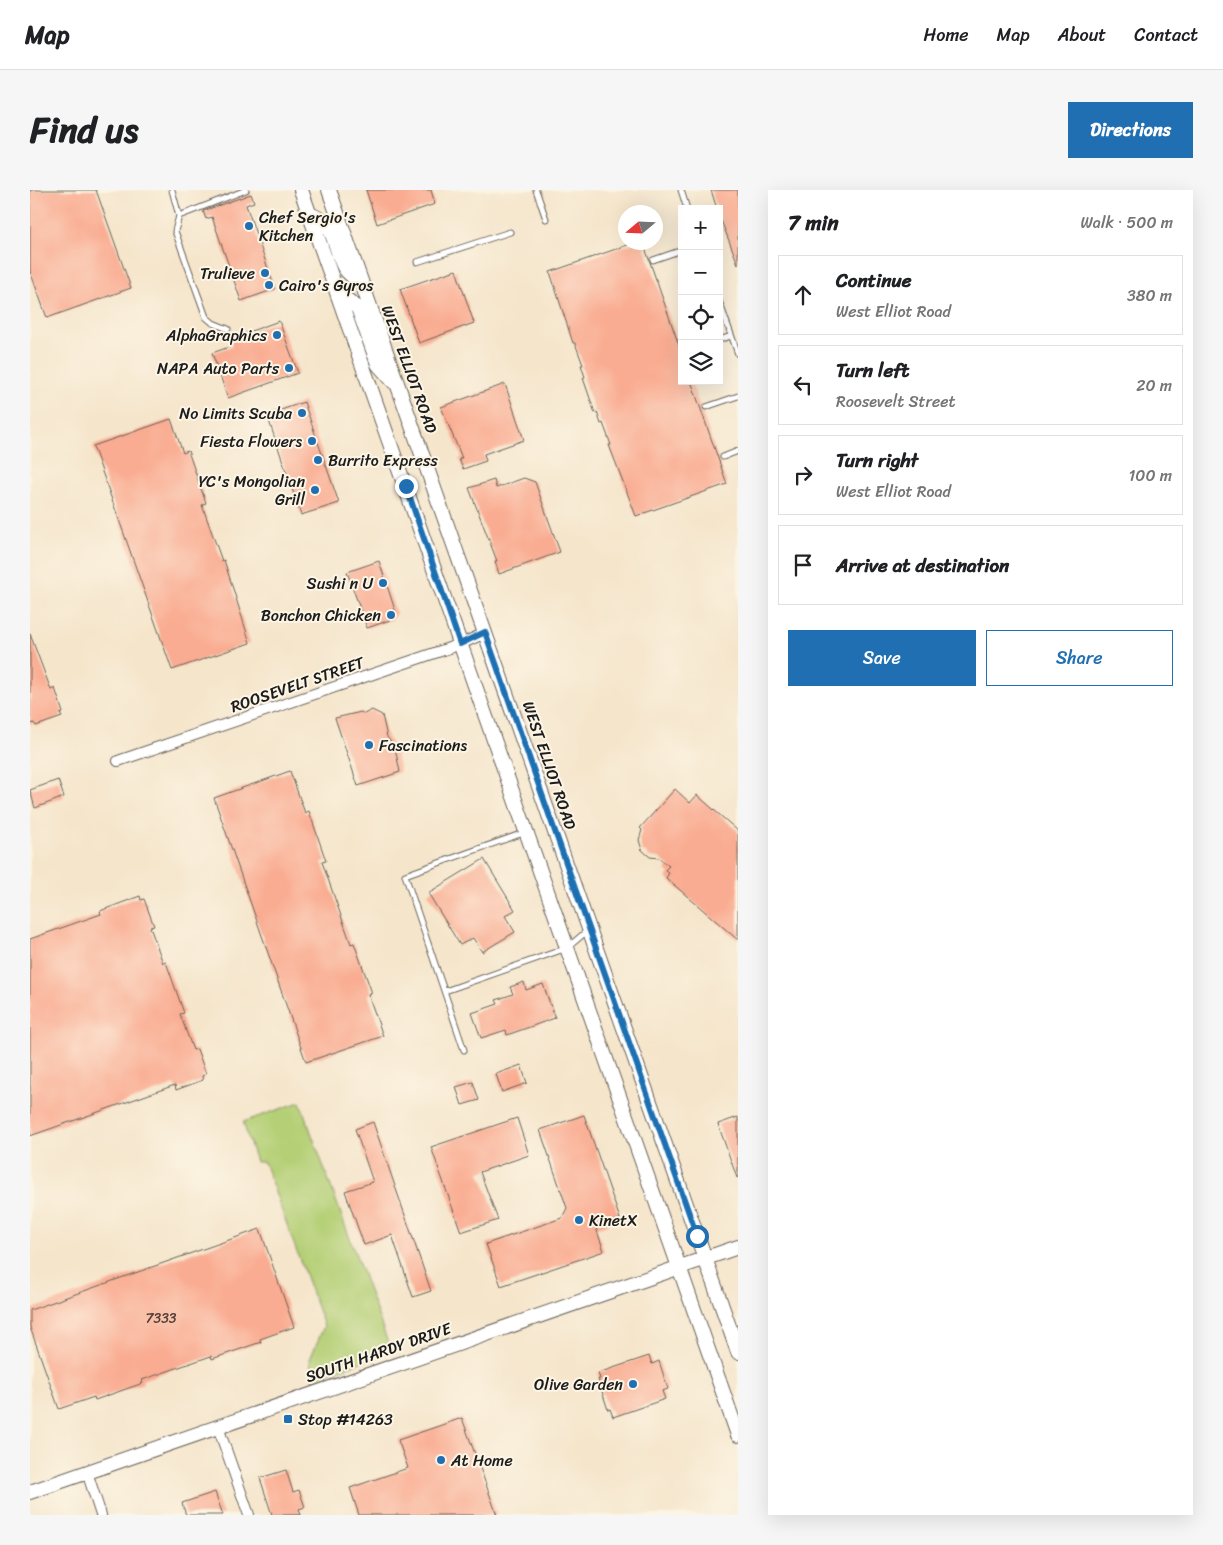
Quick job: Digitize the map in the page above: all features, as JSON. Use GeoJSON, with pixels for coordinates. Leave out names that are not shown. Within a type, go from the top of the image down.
{"type":"FeatureCollection","features":[{"type":"Feature","properties":{"kind":"main road"},"geometry":{"type":"LineString","coordinates":[[301,190],[738,1435]]}},
{"type":"Feature","properties":{"kind":"main road","name":"WEST ELLIOT ROAD"},"geometry":{"type":"LineString","coordinates":[[329,190],[738,1352]]}},
{"type":"Feature","properties":{"kind":"main road"},"geometry":{"type":"LineString","coordinates":[[309,214],[320,217],[328,224],[344,269],[361,283]]}},
{"type":"Feature","properties":{"kind":"main road"},"geometry":{"type":"LineString","coordinates":[[338,293],[358,308],[378,364],[399,388]]}},
{"type":"Feature","properties":{"kind":"main road","name":"SOUTH HARDY DRIVE"},"geometry":{"type":"LineString","coordinates":[[30,1492],[738,1246]]}},
{"type":"Feature","properties":{"kind":"street","name":"ROOSEVELT STREET"},"geometry":{"type":"LineString","coordinates":[[118,761],[460,644],[485,632]]}},
{"type":"Feature","properties":{"kind":"street"},"geometry":{"type":"LineString","coordinates":[[218,1427],[249,1515]]}},
{"type":"Feature","properties":{"kind":"street"},"geometry":{"type":"LineString","coordinates":[[86,1472],[101,1515]]}},
{"type":"Feature","properties":{"kind":"lane"},"geometry":{"type":"LineString","coordinates":[[172,190],[178,216],[175,231],[206,317],[214,323],[228,328]]}},
{"type":"Feature","properties":{"kind":"lane"},"geometry":{"type":"LineString","coordinates":[[178,216],[246,190]]}},
{"type":"Feature","properties":{"kind":"lane"},"geometry":{"type":"LineString","coordinates":[[536,190],[546,220]]}},
{"type":"Feature","properties":{"kind":"lane"},"geometry":{"type":"LineString","coordinates":[[681,190],[687,205]]}},
{"type":"Feature","properties":{"kind":"lane"},"geometry":{"type":"LineString","coordinates":[[417,262],[510,232]]}},
{"type":"Feature","properties":{"kind":"lane"},"geometry":{"type":"LineString","coordinates":[[654,260],[678,251]]}},
{"type":"Feature","properties":{"kind":"lane"},"geometry":{"type":"LineString","coordinates":[[723,312],[738,354]]}},
{"type":"Feature","properties":{"kind":"lane"},"geometry":{"type":"LineString","coordinates":[[723,339],[732,336]]}},
{"type":"Feature","properties":{"kind":"lane"},"geometry":{"type":"LineString","coordinates":[[706,407],[738,396]]}},
{"type":"Feature","properties":{"kind":"lane"},"geometry":{"type":"LineString","coordinates":[[723,457],[738,451]]}},
{"type":"Feature","properties":{"kind":"lane"},"geometry":{"type":"LineString","coordinates":[[464,1050],[405,875],[526,832]]}},
{"type":"Feature","properties":{"kind":"lane"},"geometry":{"type":"LineString","coordinates":[[445,991],[567,948],[589,929]]}},
{"type":"Feature","properties":{"kind":"green space"},"geometry":{"type":"Polygon","coordinates":[[[300,1102],[391,1351],[312,1380],[310,1359],[324,1326],[264,1162],[256,1162],[243,1122],[300,1102]]]}},
{"type":"Feature","properties":{"kind":"building"},"geometry":{"type":"Polygon","coordinates":[[[30,190],[96,190],[131,288],[47,318],[30,271],[30,190]]]}},
{"type":"Feature","properties":{"kind":"building"},"geometry":{"type":"Polygon","coordinates":[[[366,190],[431,190],[435,204],[377,224],[366,190]]]}},
{"type":"Feature","properties":{"kind":"building"},"geometry":{"type":"Polygon","coordinates":[[[711,190],[738,190],[738,264],[723,225],[723,205],[716,205],[711,190]]]}},
{"type":"Feature","properties":{"kind":"building"},"geometry":{"type":"Polygon","coordinates":[[[251,194],[254,202],[246,205],[275,289],[241,301],[212,217],[206,219],[203,211],[251,194]]]}},
{"type":"Feature","properties":{"kind":"building"},"geometry":{"type":"Polygon","coordinates":[[[618,248],[618,250],[646,250],[678,343],[678,385],[692,385],[727,484],[636,516],[609,445],[611,445],[603,423],[601,424],[597,412],[595,413],[583,378],[585,377],[581,365],[583,365],[575,343],[573,343],[550,272],[618,248]]]}},
{"type":"Feature","properties":{"kind":"building"},"geometry":{"type":"Polygon","coordinates":[[[456,270],[474,323],[419,343],[400,289],[456,270]]]}},
{"type":"Feature","properties":{"kind":"building"},"geometry":{"type":"Polygon","coordinates":[[[279,321],[298,373],[228,398],[212,353],[232,346],[229,339],[279,321]]]}},
{"type":"Feature","properties":{"kind":"building"},"geometry":{"type":"Polygon","coordinates":[[[505,384],[524,440],[484,454],[486,461],[463,469],[459,459],[462,458],[441,407],[505,384]]]}},
{"type":"Feature","properties":{"kind":"building"},"geometry":{"type":"Polygon","coordinates":[[[304,402],[339,503],[301,515],[267,415],[304,402]]]}},
{"type":"Feature","properties":{"kind":"building"},"geometry":{"type":"Polygon","coordinates":[[[171,419],[183,453],[188,451],[206,503],[202,505],[222,561],[224,560],[250,643],[172,670],[93,446],[171,419]]]}},
{"type":"Feature","properties":{"kind":"building"},"geometry":{"type":"Polygon","coordinates":[[[524,478],[535,482],[560,552],[499,574],[495,561],[497,561],[469,488],[494,480],[496,488],[524,478]]]}},
{"type":"Feature","properties":{"kind":"building"},"geometry":{"type":"Polygon","coordinates":[[[379,561],[396,613],[393,619],[367,628],[347,572],[379,561]]]}},
{"type":"Feature","properties":{"kind":"building"},"geometry":{"type":"Polygon","coordinates":[[[30,634],[51,690],[55,688],[63,713],[60,714],[62,717],[36,726],[34,723],[30,724],[30,634]]]}},
{"type":"Feature","properties":{"kind":"building","name":"Fascinations"},"geometry":{"type":"Polygon","coordinates":[[[372,710],[382,715],[387,737],[395,748],[400,772],[358,786],[335,718],[361,712],[364,714],[372,710]]]}},
{"type":"Feature","properties":{"kind":"building"},"geometry":{"type":"Polygon","coordinates":[[[290,771],[305,813],[309,811],[326,861],[322,862],[351,944],[354,943],[372,993],[368,994],[383,1036],[306,1062],[214,798],[290,771]]]}},
{"type":"Feature","properties":{"kind":"building"},"geometry":{"type":"Polygon","coordinates":[[[58,780],[64,797],[35,808],[30,790],[58,780]]]}},
{"type":"Feature","properties":{"kind":"building"},"geometry":{"type":"Polygon","coordinates":[[[675,789],[690,803],[697,795],[738,831],[738,940],[666,878],[669,873],[665,870],[669,866],[659,858],[650,857],[642,850],[639,840],[642,830],[640,828],[675,789]]]}},
{"type":"Feature","properties":{"kind":"building"},"geometry":{"type":"Polygon","coordinates":[[[484,859],[515,910],[505,916],[515,932],[482,952],[473,938],[460,945],[428,893],[484,859]]]}},
{"type":"Feature","properties":{"kind":"building"},"geometry":{"type":"Polygon","coordinates":[[[140,896],[141,900],[144,899],[154,926],[150,927],[163,963],[166,962],[184,1013],[180,1014],[193,1050],[197,1049],[206,1074],[202,1076],[203,1080],[176,1090],[175,1085],[30,1136],[30,939],[101,914],[100,911],[140,896]]]}},
{"type":"Feature","properties":{"kind":"building"},"geometry":{"type":"Polygon","coordinates":[[[524,982],[526,990],[543,984],[555,1018],[507,1035],[506,1030],[481,1038],[472,1013],[498,1004],[496,1000],[513,994],[510,987],[524,982]]]}},
{"type":"Feature","properties":{"kind":"building"},"geometry":{"type":"Polygon","coordinates":[[[521,1065],[527,1083],[502,1092],[496,1074],[521,1065]]]}},
{"type":"Feature","properties":{"kind":"building"},"geometry":{"type":"Polygon","coordinates":[[[473,1082],[479,1100],[462,1105],[456,1087],[473,1082]]]}},
{"type":"Feature","properties":{"kind":"building"},"geometry":{"type":"Polygon","coordinates":[[[584,1115],[620,1219],[596,1228],[604,1251],[501,1286],[486,1244],[562,1218],[567,1208],[540,1130],[584,1115]]]}},
{"type":"Feature","properties":{"kind":"building"},"geometry":{"type":"Polygon","coordinates":[[[738,1117],[738,1177],[737,1178],[718,1124],[738,1117]]]}},
{"type":"Feature","properties":{"kind":"building"},"geometry":{"type":"Polygon","coordinates":[[[517,1118],[529,1155],[480,1172],[498,1220],[461,1232],[431,1147],[517,1118]]]}},
{"type":"Feature","properties":{"kind":"building"},"geometry":{"type":"Polygon","coordinates":[[[373,1122],[431,1291],[413,1297],[392,1235],[364,1245],[345,1191],[373,1182],[355,1129],[373,1122]]]}},
{"type":"Feature","properties":{"kind":"building"},"geometry":{"type":"Polygon","coordinates":[[[260,1229],[294,1327],[260,1339],[261,1342],[212,1359],[211,1356],[142,1380],[143,1383],[95,1400],[94,1397],[59,1409],[30,1327],[30,1310],[260,1229]]]}},
{"type":"Feature","properties":{"kind":"building","name":"Olive Garden"},"geometry":{"type":"Polygon","coordinates":[[[649,1356],[652,1364],[659,1361],[668,1389],[662,1391],[665,1399],[613,1417],[610,1409],[608,1410],[598,1379],[600,1379],[598,1373],[649,1356]]]}},
{"type":"Feature","properties":{"kind":"building","name":"At Home"},"geometry":{"type":"Polygon","coordinates":[[[462,1418],[497,1515],[359,1515],[350,1488],[408,1468],[398,1440],[462,1418]]]}},
{"type":"Feature","properties":{"kind":"building"},"geometry":{"type":"Polygon","coordinates":[[[286,1470],[293,1492],[299,1490],[305,1507],[299,1509],[301,1515],[272,1515],[260,1478],[286,1470]]]}},
{"type":"Feature","properties":{"kind":"building"},"geometry":{"type":"Polygon","coordinates":[[[215,1492],[223,1515],[186,1515],[182,1503],[215,1492]]]}},
{"type":"Feature","properties":{"kind":"place","name":"Chef Sergio's Kitchen"},"geometry":{"type":"Point","coordinates":[249,226]}},
{"type":"Feature","properties":{"kind":"place","name":"Trulieve"},"geometry":{"type":"Point","coordinates":[265,273]}},
{"type":"Feature","properties":{"kind":"place","name":"Cairo's Gyros"},"geometry":{"type":"Point","coordinates":[269,285]}},
{"type":"Feature","properties":{"kind":"place","name":"AlphaGraphics"},"geometry":{"type":"Point","coordinates":[277,335]}},
{"type":"Feature","properties":{"kind":"place","name":"NAPA Auto Parts"},"geometry":{"type":"Point","coordinates":[289,368]}},
{"type":"Feature","properties":{"kind":"place","name":"No Limits Scuba"},"geometry":{"type":"Point","coordinates":[302,413]}},
{"type":"Feature","properties":{"kind":"place","name":"Fiesta Flowers"},"geometry":{"type":"Point","coordinates":[312,441]}},
{"type":"Feature","properties":{"kind":"place","name":"Burrito Express"},"geometry":{"type":"Point","coordinates":[318,460]}},
{"type":"Feature","properties":{"kind":"place","name":"YC's Mongolian Grill"},"geometry":{"type":"Point","coordinates":[315,490]}},
{"type":"Feature","properties":{"kind":"place","name":"Sushi n U"},"geometry":{"type":"Point","coordinates":[383,583]}},
{"type":"Feature","properties":{"kind":"place","name":"Bonchon Chicken"},"geometry":{"type":"Point","coordinates":[391,615]}},
{"type":"Feature","properties":{"kind":"place","name":"Fascinations"},"geometry":{"type":"Point","coordinates":[369,745]}},
{"type":"Feature","properties":{"kind":"place","name":"KinetX"},"geometry":{"type":"Point","coordinates":[579,1220]}},
{"type":"Feature","properties":{"kind":"place","name":"Olive Garden"},"geometry":{"type":"Point","coordinates":[633,1384]}},
{"type":"Feature","properties":{"kind":"place","name":"Stop #14263"},"geometry":{"type":"Point","coordinates":[288,1419]}},
{"type":"Feature","properties":{"kind":"place","name":"At Home"},"geometry":{"type":"Point","coordinates":[441,1460]}},
{"type":"Feature","properties":{"kind":"route"},"geometry":{"type":"LineString","coordinates":[[406,486],[460,644],[485,632],[697,1236]]}}]}
